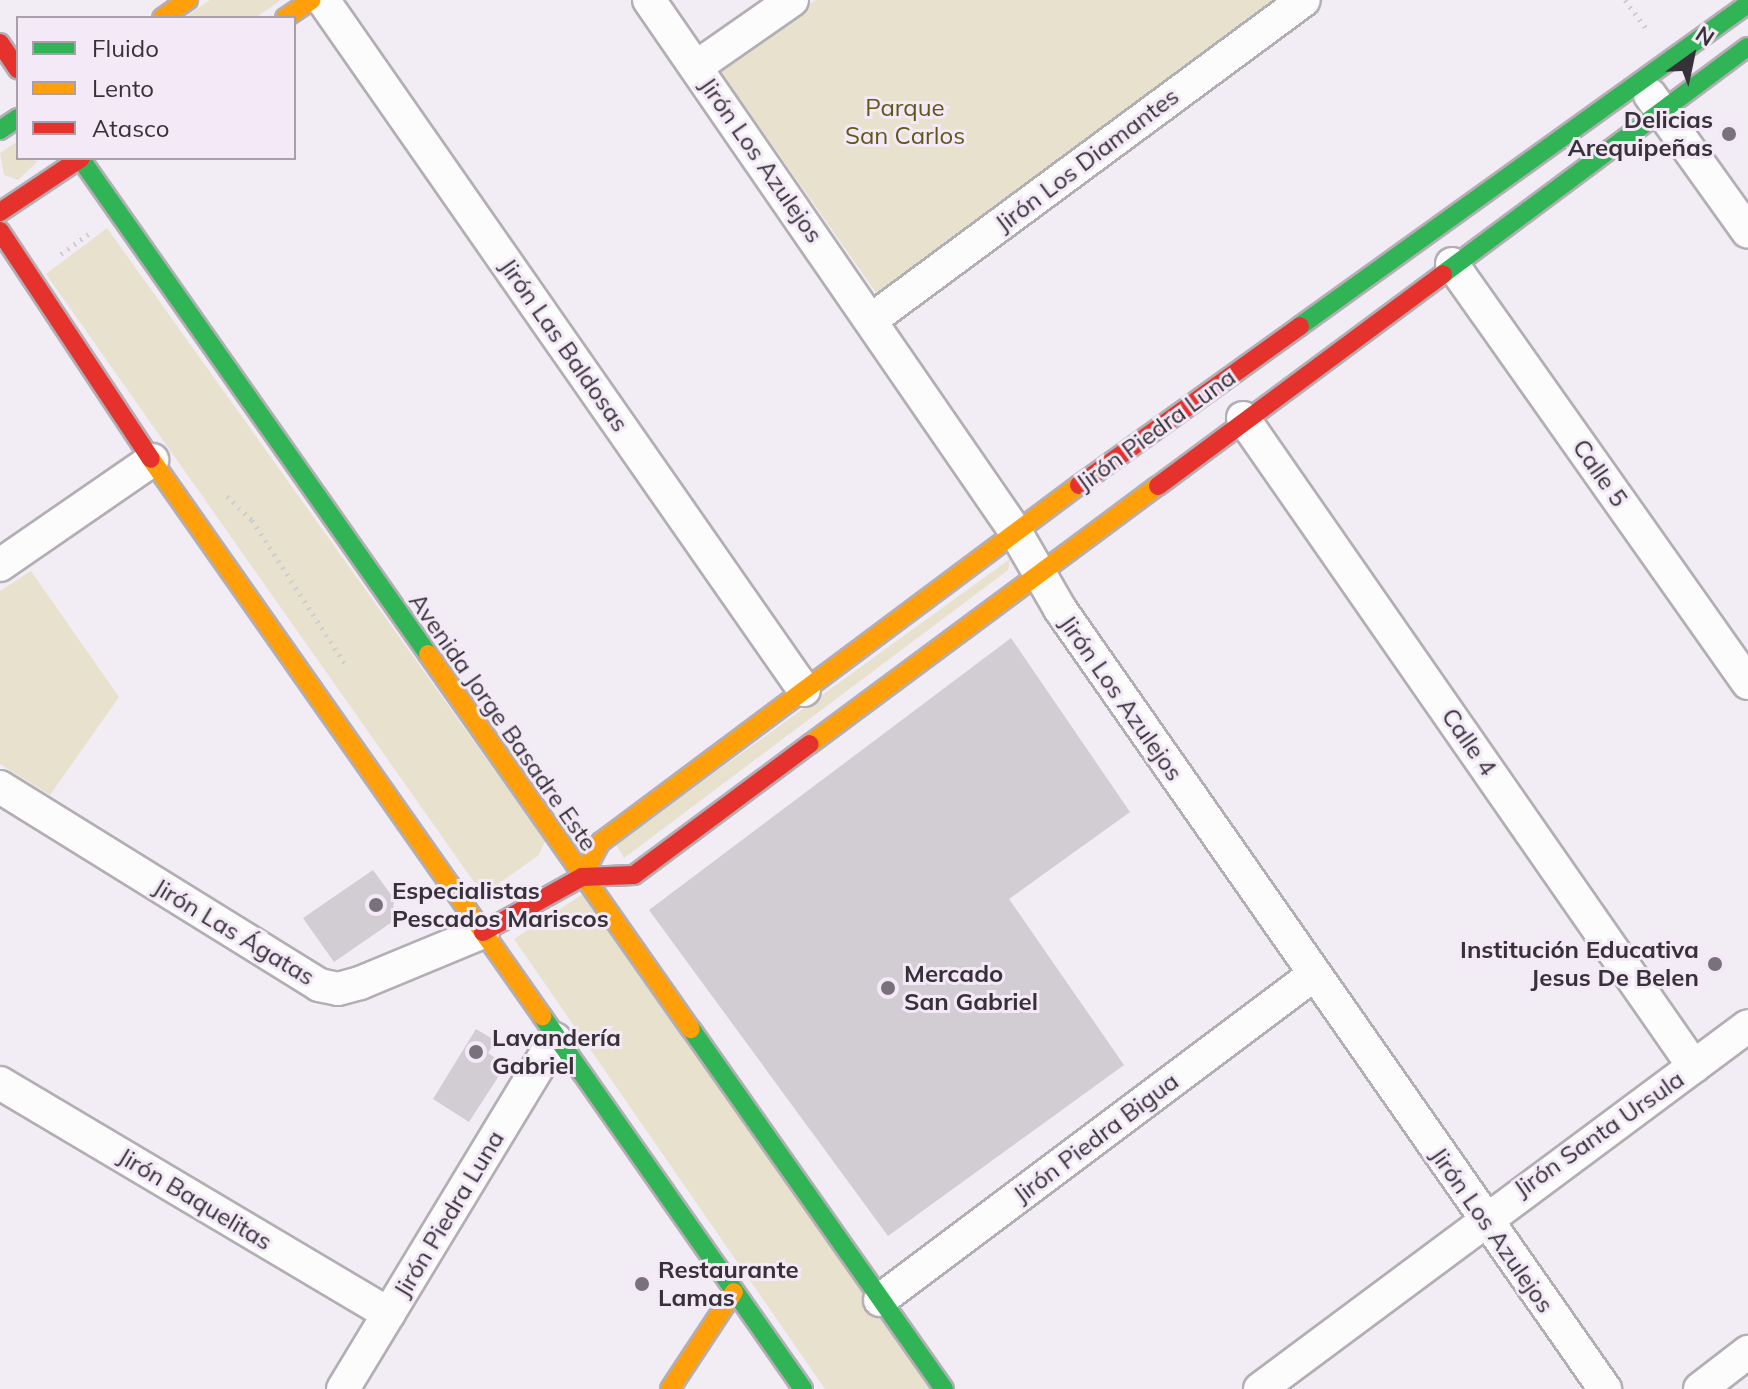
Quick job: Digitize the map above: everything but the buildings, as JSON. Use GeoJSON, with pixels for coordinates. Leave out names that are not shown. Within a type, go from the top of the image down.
{"type":"FeatureCollection","features":[{"type":"Feature","properties":{"kind":"main road"},"geometry":{"type":"LineString","coordinates":[[165,16],[188,0]]}},
{"type":"Feature","properties":{"kind":"main road"},"geometry":{"type":"LineString","coordinates":[[288,16],[312,0]]}},
{"type":"Feature","properties":{"kind":"main road","name":"Jirón Piedra Luna"},"geometry":{"type":"LineString","coordinates":[[582,877],[601,842],[1015,531],[1748,4]]}},
{"type":"Feature","properties":{"kind":"main road"},"geometry":{"type":"LineString","coordinates":[[0,43],[16,67]]}},
{"type":"Feature","properties":{"kind":"main road","name":"Jirón Piedra Luna"},"geometry":{"type":"LineString","coordinates":[[483,932],[582,877],[634,875],[1243,418],[1748,47]]}},
{"type":"Feature","properties":{"kind":"main road"},"geometry":{"type":"LineString","coordinates":[[0,212],[78,160]]}},
{"type":"Feature","properties":{"kind":"main road","name":"Avenida Jorge Basadre Este"},"geometry":{"type":"LineString","coordinates":[[82,160],[582,877],[944,1389]]}},
{"type":"Feature","properties":{"kind":"main road"},"geometry":{"type":"LineString","coordinates":[[0,231],[152,460],[803,1389]]}},
{"type":"Feature","properties":{"kind":"main road"},"geometry":{"type":"LineString","coordinates":[[670,1389],[734,1292]]}},
{"type":"Feature","properties":{"kind":"street","name":"Jirón Las Baldosas"},"geometry":{"type":"LineString","coordinates":[[323,0],[804,690]]}},
{"type":"Feature","properties":{"kind":"street","name":"Jirón Los Azulejos"},"geometry":{"type":"LineString","coordinates":[[649,0],[1015,531],[1037,572],[1312,976],[1605,1389]]}},
{"type":"Feature","properties":{"kind":"street"},"geometry":{"type":"LineString","coordinates":[[696,67],[792,0]]}},
{"type":"Feature","properties":{"kind":"street","name":"Jirón Los Diamantes"},"geometry":{"type":"LineString","coordinates":[[871,320],[1304,0]]}},
{"type":"Feature","properties":{"kind":"street"},"geometry":{"type":"LineString","coordinates":[[1641,83],[1748,232]]}},
{"type":"Feature","properties":{"kind":"street","name":"Calle 5"},"geometry":{"type":"LineString","coordinates":[[1452,264],[1748,683]]}},
{"type":"Feature","properties":{"kind":"street","name":"Calle 4"},"geometry":{"type":"LineString","coordinates":[[1243,418],[1694,1067]]}},
{"type":"Feature","properties":{"kind":"street"},"geometry":{"type":"LineString","coordinates":[[0,565],[152,460]]}},
{"type":"Feature","properties":{"kind":"street","name":"Jirón Las Ágatas"},"geometry":{"type":"LineString","coordinates":[[0,787],[319,985],[338,989],[360,983],[483,932]]}},
{"type":"Feature","properties":{"kind":"street","name":"Jirón Piedra Bigua"},"geometry":{"type":"LineString","coordinates":[[880,1300],[1312,976]]}},
{"type":"Feature","properties":{"kind":"street","name":"Jirón Santa Ursula"},"geometry":{"type":"LineString","coordinates":[[1274,1385],[1483,1217],[1748,1026]]}},
{"type":"Feature","properties":{"kind":"street","name":"Jirón Piedra Luna"},"geometry":{"type":"LineString","coordinates":[[343,1389],[555,1039]]}},
{"type":"Feature","properties":{"kind":"street","name":"Jirón Baquelitas"},"geometry":{"type":"LineString","coordinates":[[0,1083],[389,1314]]}},
{"type":"Feature","properties":{"kind":"street"},"geometry":{"type":"LineString","coordinates":[[1700,1389],[1748,1352]]}},
{"type":"Feature","properties":{"kind":"path"},"geometry":{"type":"LineString","coordinates":[[51,261],[93,230]]}},
{"type":"Feature","properties":{"kind":"green space"},"geometry":{"type":"Polygon","coordinates":[[[210,0],[281,0],[258,16],[187,16],[210,0]]]}},
{"type":"Feature","properties":{"kind":"green space","name":"Parque San Carlos"},"geometry":{"type":"Polygon","coordinates":[[[816,0],[1278,0],[877,294],[718,68],[816,0]]]}},
{"type":"Feature","properties":{"kind":"green space"},"geometry":{"type":"Polygon","coordinates":[[[16,142],[16,160],[38,161],[18,180],[4,175],[0,153],[16,142]]]}},
{"type":"Feature","properties":{"kind":"green space"},"geometry":{"type":"Polygon","coordinates":[[[107,228],[545,841],[539,855],[491,889],[474,882],[46,274],[107,228]]]}},
{"type":"Feature","properties":{"kind":"green space"},"geometry":{"type":"Polygon","coordinates":[[[1010,559],[1008,570],[624,858],[616,844],[1010,559]]]}},
{"type":"Feature","properties":{"kind":"green space"},"geometry":{"type":"Polygon","coordinates":[[[31,571],[119,697],[50,795],[0,764],[0,591],[31,571]]]}},
{"type":"Feature","properties":{"kind":"green space"},"geometry":{"type":"Polygon","coordinates":[[[583,894],[932,1389],[825,1389],[514,939],[583,894]]]}},
{"type":"Feature","properties":{"kind":"traffic: fast"},"geometry":{"type":"LineString","coordinates":[[1300,326],[1748,4]]}},
{"type":"Feature","properties":{"kind":"traffic: fast"},"geometry":{"type":"LineString","coordinates":[[1443,274],[1748,47]]}},
{"type":"Feature","properties":{"kind":"traffic: fast"},"geometry":{"type":"LineString","coordinates":[[0,130],[16,119]]}},
{"type":"Feature","properties":{"kind":"traffic: fast"},"geometry":{"type":"LineString","coordinates":[[81,160],[428,654]]}},
{"type":"Feature","properties":{"kind":"traffic: fast"},"geometry":{"type":"LineString","coordinates":[[542,1016],[803,1389]]}},
{"type":"Feature","properties":{"kind":"traffic: fast"},"geometry":{"type":"LineString","coordinates":[[691,1029],[944,1389]]}},
{"type":"Feature","properties":{"kind":"traffic: slow"},"geometry":{"type":"LineString","coordinates":[[165,16],[188,0]]}},
{"type":"Feature","properties":{"kind":"traffic: slow"},"geometry":{"type":"LineString","coordinates":[[288,16],[312,0]]}},
{"type":"Feature","properties":{"kind":"traffic: slow"},"geometry":{"type":"LineString","coordinates":[[151,459],[542,1016]]}},
{"type":"Feature","properties":{"kind":"traffic: slow"},"geometry":{"type":"LineString","coordinates":[[582,877],[601,842],[1079,485]]}},
{"type":"Feature","properties":{"kind":"traffic: slow"},"geometry":{"type":"LineString","coordinates":[[810,744],[1158,486]]}},
{"type":"Feature","properties":{"kind":"traffic: slow"},"geometry":{"type":"LineString","coordinates":[[428,654],[691,1029]]}},
{"type":"Feature","properties":{"kind":"traffic: slow"},"geometry":{"type":"LineString","coordinates":[[670,1389],[734,1292]]}},
{"type":"Feature","properties":{"kind":"traffic: jam"},"geometry":{"type":"LineString","coordinates":[[0,43],[16,67]]}},
{"type":"Feature","properties":{"kind":"traffic: jam"},"geometry":{"type":"LineString","coordinates":[[0,212],[78,160]]}},
{"type":"Feature","properties":{"kind":"traffic: jam"},"geometry":{"type":"LineString","coordinates":[[0,231],[151,459]]}},
{"type":"Feature","properties":{"kind":"traffic: jam"},"geometry":{"type":"LineString","coordinates":[[1158,486],[1443,274]]}},
{"type":"Feature","properties":{"kind":"traffic: jam"},"geometry":{"type":"LineString","coordinates":[[1079,485],[1300,326]]}},
{"type":"Feature","properties":{"kind":"traffic: jam"},"geometry":{"type":"LineString","coordinates":[[483,932],[582,877],[634,875],[810,744]]}},
{"type":"Feature","properties":{"kind":"place","name":"Delicias Arequipeñas"},"geometry":{"type":"Point","coordinates":[1729,134]}},
{"type":"Feature","properties":{"kind":"place","name":"Especialistas Pescados Mariscos"},"geometry":{"type":"Point","coordinates":[376,905]}},
{"type":"Feature","properties":{"kind":"place","name":"Institución Educativa Jesus De Belen"},"geometry":{"type":"Point","coordinates":[1715,964]}},
{"type":"Feature","properties":{"kind":"place","name":"Mercado San Gabriel"},"geometry":{"type":"Point","coordinates":[888,988]}},
{"type":"Feature","properties":{"kind":"place","name":"Lavandería Gabriel"},"geometry":{"type":"Point","coordinates":[476,1052]}},
{"type":"Feature","properties":{"kind":"place","name":"Restaurante Lamas"},"geometry":{"type":"Point","coordinates":[642,1284]}}]}
